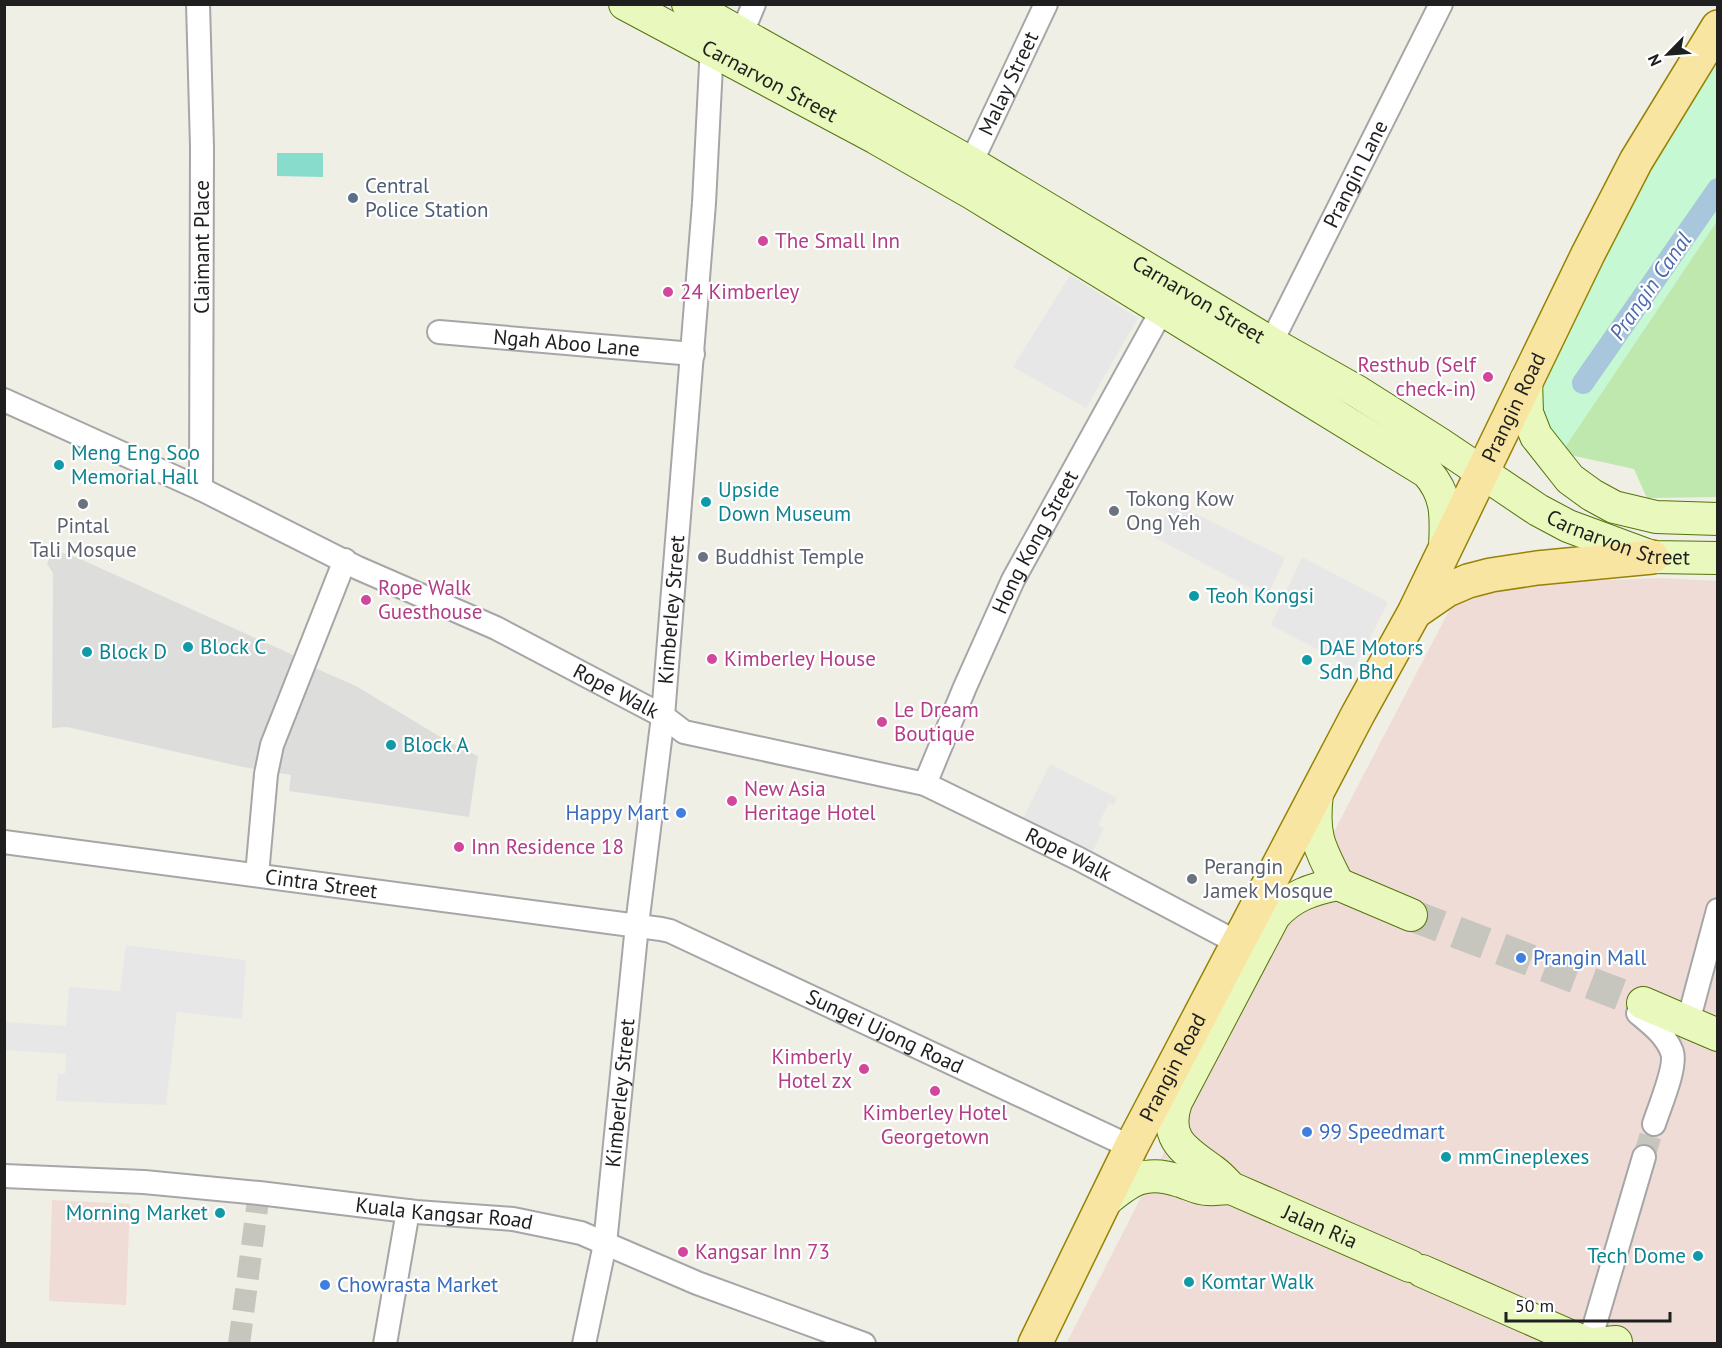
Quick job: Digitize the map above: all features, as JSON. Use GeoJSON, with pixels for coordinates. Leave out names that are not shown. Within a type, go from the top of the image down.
{"type":"FeatureCollection","features":[{"type":"Feature","properties":{"kind":"main road","name":"Carnarvon Street"},"geometry":{"type":"LineString","coordinates":[[625,4],[963,188],[1427,472],[1441,493],[1445,508],[1444,549]]}},
{"type":"Feature","properties":{"kind":"main road","name":"Carnarvon Street"},"geometry":{"type":"LineString","coordinates":[[699,10],[971,163],[1271,343],[1358,392],[1538,510],[1568,526],[1652,556],[1718,558]]}},
{"type":"Feature","properties":{"kind":"main road","name":"Prangin Road"},"geometry":{"type":"LineString","coordinates":[[1035,1344],[1131,1147],[1414,613],[1526,380],[1636,161],[1718,27]]}},
{"type":"Feature","properties":{"kind":"main road","name":"Carnarvon Street"},"geometry":{"type":"LineString","coordinates":[[1526,380],[1527,413],[1536,436],[1570,478],[1592,495],[1614,507],[1656,517],[1718,519]]}},
{"type":"Feature","properties":{"kind":"main road"},"geometry":{"type":"LineString","coordinates":[[1414,613],[1448,590],[1468,581],[1491,575],[1652,556]]}},
{"type":"Feature","properties":{"kind":"main road","name":"Prangin Road"},"geometry":{"type":"LineString","coordinates":[[1177,1140],[1172,1125],[1176,1102],[1274,916],[1284,904],[1313,889],[1338,884],[1322,853],[1317,837],[1314,820],[1317,793]]}},
{"type":"Feature","properties":{"kind":"main road"},"geometry":{"type":"LineString","coordinates":[[1338,884],[1411,915]]}},
{"type":"Feature","properties":{"kind":"main road"},"geometry":{"type":"LineString","coordinates":[[1640,1008],[1688,1022],[1718,1035]]}},
{"type":"Feature","properties":{"kind":"main road","name":"Jalan Ria"},"geometry":{"type":"LineString","coordinates":[[1177,1140],[1191,1155],[1216,1173],[1231,1188],[1416,1269],[1597,1343]]}},
{"type":"Feature","properties":{"kind":"main road","name":"Jalan Ria"},"geometry":{"type":"LineString","coordinates":[[1104,1202],[1121,1187],[1146,1175],[1165,1176],[1206,1190],[1231,1188]]}},
{"type":"Feature","properties":{"kind":"street","name":"Claimant Place"},"geometry":{"type":"LineString","coordinates":[[198,4],[202,157],[201,489]]}},
{"type":"Feature","properties":{"kind":"street"},"geometry":{"type":"LineString","coordinates":[[742,33],[754,4]]}},
{"type":"Feature","properties":{"kind":"street","name":"Malay Street"},"geometry":{"type":"LineString","coordinates":[[971,163],[1046,4]]}},
{"type":"Feature","properties":{"kind":"street","name":"Prangin Lane"},"geometry":{"type":"LineString","coordinates":[[1271,343],[1442,4]]}},
{"type":"Feature","properties":{"kind":"street","name":"Kimberley Street"},"geometry":{"type":"LineString","coordinates":[[585,1344],[605,1244],[637,925],[663,716],[705,203],[710,49],[699,10]]}},
{"type":"Feature","properties":{"kind":"street","name":"Hong Kong Street"},"geometry":{"type":"LineString","coordinates":[[925,784],[1013,580],[1162,310]]}},
{"type":"Feature","properties":{"kind":"street","name":"Ngah Aboo Lane"},"geometry":{"type":"LineString","coordinates":[[439,332],[693,354]]}},
{"type":"Feature","properties":{"kind":"street","name":"Rope Walk"},"geometry":{"type":"LineString","coordinates":[[4,400],[201,489],[375,576],[496,628],[663,716],[684,732],[925,784],[1079,859],[1238,942]]}},
{"type":"Feature","properties":{"kind":"street"},"geometry":{"type":"LineString","coordinates":[[257,875],[266,774],[272,745],[345,560]]}},
{"type":"Feature","properties":{"kind":"street","name":"Cintra Street"},"geometry":{"type":"LineString","coordinates":[[4,842],[637,925]]}},
{"type":"Feature","properties":{"kind":"street"},"geometry":{"type":"LineString","coordinates":[[1688,1022],[1718,910]]}},
{"type":"Feature","properties":{"kind":"street","name":"Sungei Ujong Road"},"geometry":{"type":"LineString","coordinates":[[637,925],[670,931],[1131,1147]]}},
{"type":"Feature","properties":{"kind":"street"},"geometry":{"type":"LineString","coordinates":[[1640,1008],[1661,1033],[1673,1053],[1672,1068],[1654,1124]]}},
{"type":"Feature","properties":{"kind":"street"},"geometry":{"type":"LineString","coordinates":[[1597,1343],[1644,1157]]}},
{"type":"Feature","properties":{"kind":"street","name":"Kuala Kangsar Road"},"geometry":{"type":"LineString","coordinates":[[4,1176],[144,1182],[408,1211],[513,1219],[581,1233],[697,1283],[864,1344]]}},
{"type":"Feature","properties":{"kind":"street"},"geometry":{"type":"LineString","coordinates":[[385,1344],[408,1211]]}},
{"type":"Feature","properties":{"kind":"shaded area"},"geometry":{"type":"Polygon","coordinates":[[[277,153],[323,153],[323,177],[277,176],[277,153]]]}},
{"type":"Feature","properties":{"kind":"shaded area"},"geometry":{"type":"Polygon","coordinates":[[[1070,275],[1138,318],[1086,408],[1013,367],[1070,275]]]}},
{"type":"Feature","properties":{"kind":"shaded area"},"geometry":{"type":"Polygon","coordinates":[[[1172,502],[1285,558],[1267,597],[1154,537],[1172,502]]]}},
{"type":"Feature","properties":{"kind":"shaded area"},"geometry":{"type":"Polygon","coordinates":[[[52,549],[78,558],[291,654],[315,668],[356,686],[447,741],[478,756],[469,817],[289,791],[291,775],[243,767],[67,727],[52,728],[53,573],[47,564],[52,549]]]}},
{"type":"Feature","properties":{"kind":"shaded area"},"geometry":{"type":"Polygon","coordinates":[[[1302,557],[1388,602],[1354,669],[1271,625],[1302,557]]]}},
{"type":"Feature","properties":{"kind":"shaded area"},"geometry":{"type":"Polygon","coordinates":[[[1661,578],[1717,581],[1717,1343],[1066,1344],[1180,1121],[1453,603],[1460,597],[1534,583],[1661,578]]]}},
{"type":"Feature","properties":{"kind":"shaded area"},"geometry":{"type":"Polygon","coordinates":[[[1050,764],[1117,798],[1114,805],[1109,803],[1098,825],[1104,828],[1093,851],[1023,818],[1050,764]]]}},
{"type":"Feature","properties":{"kind":"shaded area"},"geometry":{"type":"Polygon","coordinates":[[[126,945],[246,960],[242,1019],[177,1012],[166,1105],[56,1101],[58,1074],[65,1074],[66,1054],[5,1050],[5,1022],[66,1026],[69,987],[120,991],[126,945]]]}},
{"type":"Feature","properties":{"kind":"shaded area"},"geometry":{"type":"Polygon","coordinates":[[[52,1200],[130,1204],[126,1305],[49,1301],[52,1200]]]}},
{"type":"Feature","properties":{"kind":"green space"},"geometry":{"type":"Polygon","coordinates":[[[1717,48],[1717,221],[1561,453],[1543,434],[1542,387],[1545,370],[1636,183],[1717,48]]]}},
{"type":"Feature","properties":{"kind":"green space"},"geometry":{"type":"Polygon","coordinates":[[[1717,221],[1717,497],[1647,498],[1634,469],[1561,453],[1717,221]]]}},
{"type":"Feature","properties":{"kind":"waterway","name":"Prangin Canal"},"geometry":{"type":"LineString","coordinates":[[1583,383],[1718,189]]}},
{"type":"Feature","properties":{"kind":"tunnel"},"geometry":{"type":"LineString","coordinates":[[1411,915],[1643,1003]]}},
{"type":"Feature","properties":{"kind":"tunnel"},"geometry":{"type":"LineString","coordinates":[[1644,1157],[1654,1124]]}},
{"type":"Feature","properties":{"kind":"tunnel"},"geometry":{"type":"LineString","coordinates":[[239,1344],[259,1193]]}},
{"type":"Feature","properties":{"kind":"place","name":"Central Police Station"},"geometry":{"type":"Point","coordinates":[353,198]}},
{"type":"Feature","properties":{"kind":"place","name":"The Small Inn"},"geometry":{"type":"Point","coordinates":[763,241]}},
{"type":"Feature","properties":{"kind":"place","name":"24 Kimberley"},"geometry":{"type":"Point","coordinates":[668,292]}},
{"type":"Feature","properties":{"kind":"place","name":"Resthub (Self check-in)"},"geometry":{"type":"Point","coordinates":[1488,377]}},
{"type":"Feature","properties":{"kind":"place","name":"Meng Eng Soo Memorial Hall"},"geometry":{"type":"Point","coordinates":[59,465]}},
{"type":"Feature","properties":{"kind":"place","name":"Upside Down Museum"},"geometry":{"type":"Point","coordinates":[706,502]}},
{"type":"Feature","properties":{"kind":"place","name":"Pintal Tali Mosque"},"geometry":{"type":"Point","coordinates":[83,504]}},
{"type":"Feature","properties":{"kind":"place","name":"Tokong Kow Ong Yeh"},"geometry":{"type":"Point","coordinates":[1114,511]}},
{"type":"Feature","properties":{"kind":"place","name":"Buddhist Temple"},"geometry":{"type":"Point","coordinates":[703,557]}},
{"type":"Feature","properties":{"kind":"place","name":"Teoh Kongsi"},"geometry":{"type":"Point","coordinates":[1194,596]}},
{"type":"Feature","properties":{"kind":"place","name":"Rope Walk Guesthouse"},"geometry":{"type":"Point","coordinates":[366,600]}},
{"type":"Feature","properties":{"kind":"place","name":"Block C"},"geometry":{"type":"Point","coordinates":[188,647]}},
{"type":"Feature","properties":{"kind":"place","name":"Block D"},"geometry":{"type":"Point","coordinates":[87,652]}},
{"type":"Feature","properties":{"kind":"place","name":"Kimberley House"},"geometry":{"type":"Point","coordinates":[712,659]}},
{"type":"Feature","properties":{"kind":"place","name":"DAE Motors Sdn Bhd"},"geometry":{"type":"Point","coordinates":[1307,660]}},
{"type":"Feature","properties":{"kind":"place","name":"Le Dream Boutique"},"geometry":{"type":"Point","coordinates":[882,722]}},
{"type":"Feature","properties":{"kind":"place","name":"Block A"},"geometry":{"type":"Point","coordinates":[391,745]}},
{"type":"Feature","properties":{"kind":"place","name":"New Asia Heritage Hotel"},"geometry":{"type":"Point","coordinates":[732,801]}},
{"type":"Feature","properties":{"kind":"place","name":"Happy Mart"},"geometry":{"type":"Point","coordinates":[681,813]}},
{"type":"Feature","properties":{"kind":"place","name":"Inn Residence 18"},"geometry":{"type":"Point","coordinates":[459,847]}},
{"type":"Feature","properties":{"kind":"place","name":"Perangin Jamek Mosque"},"geometry":{"type":"Point","coordinates":[1192,879]}},
{"type":"Feature","properties":{"kind":"place","name":"Prangin Mall"},"geometry":{"type":"Point","coordinates":[1521,958]}},
{"type":"Feature","properties":{"kind":"place","name":"Kimberly Hotel zx"},"geometry":{"type":"Point","coordinates":[864,1069]}},
{"type":"Feature","properties":{"kind":"place","name":"Kimberley Hotel Georgetown"},"geometry":{"type":"Point","coordinates":[935,1091]}},
{"type":"Feature","properties":{"kind":"place","name":"99 Speedmart"},"geometry":{"type":"Point","coordinates":[1307,1132]}},
{"type":"Feature","properties":{"kind":"place","name":"mmCineplexes"},"geometry":{"type":"Point","coordinates":[1446,1157]}},
{"type":"Feature","properties":{"kind":"place","name":"Morning Market"},"geometry":{"type":"Point","coordinates":[220,1213]}},
{"type":"Feature","properties":{"kind":"place","name":"Kangsar Inn 73"},"geometry":{"type":"Point","coordinates":[683,1252]}},
{"type":"Feature","properties":{"kind":"place","name":"Tech Dome"},"geometry":{"type":"Point","coordinates":[1698,1256]}},
{"type":"Feature","properties":{"kind":"place","name":"Komtar Walk"},"geometry":{"type":"Point","coordinates":[1189,1282]}},
{"type":"Feature","properties":{"kind":"place","name":"Chowrasta Market"},"geometry":{"type":"Point","coordinates":[325,1285]}}]}
